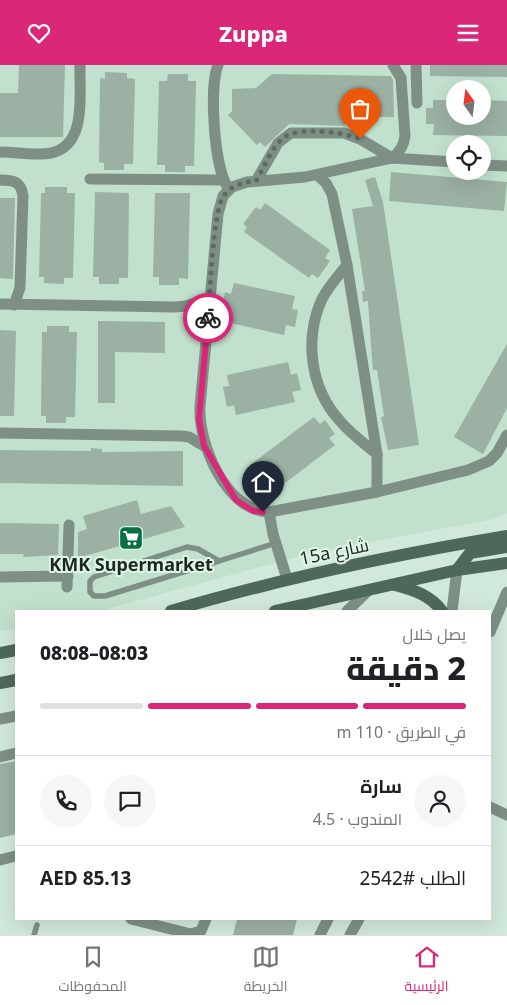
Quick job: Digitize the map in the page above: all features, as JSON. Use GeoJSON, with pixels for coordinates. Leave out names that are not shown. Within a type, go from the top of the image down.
{"type":"FeatureCollection","features":[{"type":"Feature","properties":{"kind":"main road","name":"15a شارع"},"geometry":{"type":"LineString","coordinates":[[175,610],[287,579],[393,556],[507,536]]}},
{"type":"Feature","properties":{"kind":"main road"},"geometry":{"type":"LineString","coordinates":[[457,570],[470,553],[507,547]]}},
{"type":"Feature","properties":{"kind":"main road"},"geometry":{"type":"LineString","coordinates":[[279,610],[457,570],[507,563]]}},
{"type":"Feature","properties":{"kind":"main road"},"geometry":{"type":"LineString","coordinates":[[390,584],[423,595],[433,601],[441,610]]}},
{"type":"Feature","properties":{"kind":"main road"},"geometry":{"type":"LineString","coordinates":[[0,653],[15,650]]}},
{"type":"Feature","properties":{"kind":"main road"},"geometry":{"type":"LineString","coordinates":[[0,683],[15,680]]}},
{"type":"Feature","properties":{"kind":"street"},"geometry":{"type":"LineString","coordinates":[[0,152],[49,153],[68,144],[74,135],[79,114],[80,65]]}},
{"type":"Feature","properties":{"kind":"street"},"geometry":{"type":"LineString","coordinates":[[218,65],[213,84],[217,160],[227,185],[219,205],[199,419],[204,446],[236,500],[253,511],[269,512],[377,492],[479,467],[497,453],[507,435]]}},
{"type":"Feature","properties":{"kind":"street"},"geometry":{"type":"LineString","coordinates":[[392,158],[401,149],[405,136],[401,78],[393,65]]}},
{"type":"Feature","properties":{"kind":"street"},"geometry":{"type":"LineString","coordinates":[[416,65],[417,103]]}},
{"type":"Feature","properties":{"kind":"street"},"geometry":{"type":"LineString","coordinates":[[256,181],[278,143],[291,133],[344,133],[392,158]]}},
{"type":"Feature","properties":{"kind":"street"},"geometry":{"type":"LineString","coordinates":[[90,179],[227,185],[317,175],[392,158],[446,161]]}},
{"type":"Feature","properties":{"kind":"street"},"geometry":{"type":"LineString","coordinates":[[491,165],[507,166]]}},
{"type":"Feature","properties":{"kind":"street"},"geometry":{"type":"LineString","coordinates":[[317,175],[326,183],[332,194],[347,265],[377,454],[377,492]]}},
{"type":"Feature","properties":{"kind":"street"},"geometry":{"type":"LineString","coordinates":[[0,179],[17,182],[21,186],[20,288],[14,305]]}},
{"type":"Feature","properties":{"kind":"street"},"geometry":{"type":"LineString","coordinates":[[347,265],[327,291],[317,313],[313,329],[312,362],[321,394],[329,408],[339,421],[377,454]]}},
{"type":"Feature","properties":{"kind":"street"},"geometry":{"type":"LineString","coordinates":[[0,304],[174,307],[210,298]]}},
{"type":"Feature","properties":{"kind":"street"},"geometry":{"type":"LineString","coordinates":[[0,433],[181,436],[189,437],[204,446]]}},
{"type":"Feature","properties":{"kind":"street"},"geometry":{"type":"LineString","coordinates":[[269,512],[287,579]]}},
{"type":"Feature","properties":{"kind":"street"},"geometry":{"type":"LineString","coordinates":[[0,577],[67,582],[69,525]]}},
{"type":"Feature","properties":{"kind":"street"},"geometry":{"type":"LineString","coordinates":[[452,610],[457,570]]}},
{"type":"Feature","properties":{"kind":"street"},"geometry":{"type":"LineString","coordinates":[[348,610],[357,599],[372,588]]}},
{"type":"Feature","properties":{"kind":"street"},"geometry":{"type":"LineString","coordinates":[[491,630],[507,592]]}},
{"type":"Feature","properties":{"kind":"street"},"geometry":{"type":"LineString","coordinates":[[0,719],[15,716]]}},
{"type":"Feature","properties":{"kind":"street"},"geometry":{"type":"LineString","coordinates":[[0,757],[15,753]]}},
{"type":"Feature","properties":{"kind":"street"},"geometry":{"type":"LineString","coordinates":[[491,807],[507,815]]}},
{"type":"Feature","properties":{"kind":"street"},"geometry":{"type":"LineString","coordinates":[[0,860],[15,856]]}},
{"type":"Feature","properties":{"kind":"street"},"geometry":{"type":"LineString","coordinates":[[135,920],[191,934],[201,931],[206,920]]}},
{"type":"Feature","properties":{"kind":"street"},"geometry":{"type":"LineString","coordinates":[[320,935],[328,920]]}},
{"type":"Feature","properties":{"kind":"street"},"geometry":{"type":"LineString","coordinates":[[350,935],[358,920]]}},
{"type":"Feature","properties":{"kind":"lane"},"geometry":{"type":"LineString","coordinates":[[219,561],[198,549],[187,547],[94,577],[88,587],[90,592],[99,598],[219,561],[276,543]]}},
{"type":"Feature","properties":{"kind":"lane"},"geometry":{"type":"LineString","coordinates":[[34,935],[36,925]]}},
{"type":"Feature","properties":{"kind":"shaded area"},"geometry":{"type":"Polygon","coordinates":[[[0,65],[507,65],[507,513],[494,519],[311,553],[104,610],[15,610],[15,629],[0,631],[0,65]]]}},
{"type":"Feature","properties":{"kind":"building"},"geometry":{"type":"Polygon","coordinates":[[[19,65],[65,65],[63,137],[0,137],[0,93],[18,93],[19,65]]]}},
{"type":"Feature","properties":{"kind":"building"},"geometry":{"type":"Polygon","coordinates":[[[430,65],[507,65],[507,77],[430,76],[430,65]]]}},
{"type":"Feature","properties":{"kind":"building"},"geometry":{"type":"Polygon","coordinates":[[[105,72],[127,73],[127,78],[135,79],[133,164],[124,164],[124,170],[104,170],[104,163],[99,162],[100,78],[105,79],[105,72]]]}},
{"type":"Feature","properties":{"kind":"building"},"geometry":{"type":"Polygon","coordinates":[[[168,74],[188,74],[188,81],[196,81],[194,166],[185,166],[185,172],[165,172],[165,165],[157,165],[159,81],[167,81],[168,74]]]}},
{"type":"Feature","properties":{"kind":"building"},"geometry":{"type":"Polygon","coordinates":[[[272,74],[391,76],[393,80],[394,117],[345,117],[345,126],[289,124],[265,147],[260,142],[257,145],[228,115],[232,111],[232,89],[256,88],[272,74]]]}},
{"type":"Feature","properties":{"kind":"building"},"geometry":{"type":"Polygon","coordinates":[[[433,100],[446,100],[446,125],[491,125],[491,100],[507,101],[507,136],[433,135],[434,124],[426,124],[426,108],[433,108],[433,100]]]}},
{"type":"Feature","properties":{"kind":"building"},"geometry":{"type":"Polygon","coordinates":[[[391,172],[446,177],[446,180],[507,182],[504,211],[389,201],[391,172]]]}},
{"type":"Feature","properties":{"kind":"building"},"geometry":{"type":"Polygon","coordinates":[[[375,177],[383,202],[419,445],[388,450],[381,417],[384,416],[377,370],[373,370],[368,301],[363,302],[362,291],[365,291],[352,209],[373,206],[365,180],[375,177]]]}},
{"type":"Feature","properties":{"kind":"building"},"geometry":{"type":"Polygon","coordinates":[[[45,187],[67,187],[67,193],[75,193],[73,278],[64,278],[64,284],[44,283],[44,277],[39,277],[41,193],[45,193],[45,187]]]}},
{"type":"Feature","properties":{"kind":"building"},"geometry":{"type":"Polygon","coordinates":[[[95,192],[129,193],[128,278],[119,278],[119,284],[99,284],[99,277],[93,277],[95,192]]]}},
{"type":"Feature","properties":{"kind":"building"},"geometry":{"type":"Polygon","coordinates":[[[155,193],[190,193],[188,279],[179,278],[179,285],[159,285],[159,277],[153,277],[155,193]]]}},
{"type":"Feature","properties":{"kind":"building"},"geometry":{"type":"Polygon","coordinates":[[[0,198],[15,198],[13,279],[0,278],[0,198]]]}},
{"type":"Feature","properties":{"kind":"building"},"geometry":{"type":"Polygon","coordinates":[[[265,203],[330,250],[325,258],[330,261],[318,278],[312,274],[309,278],[244,232],[247,227],[243,224],[256,207],[260,210],[265,203]]]}},
{"type":"Feature","properties":{"kind":"building"},"geometry":{"type":"Polygon","coordinates":[[[234,283],[295,296],[292,309],[298,310],[295,327],[286,325],[284,335],[226,322],[228,313],[221,312],[225,292],[231,294],[234,283]]]}},
{"type":"Feature","properties":{"kind":"building"},"geometry":{"type":"Polygon","coordinates":[[[98,321],[165,322],[165,353],[115,352],[115,403],[98,403],[98,321]]]}},
{"type":"Feature","properties":{"kind":"building"},"geometry":{"type":"Polygon","coordinates":[[[47,326],[69,326],[69,332],[77,332],[75,417],[66,417],[66,423],[46,423],[46,416],[41,416],[42,332],[47,332],[47,326]]]}},
{"type":"Feature","properties":{"kind":"building"},"geometry":{"type":"Polygon","coordinates":[[[0,330],[16,331],[14,416],[0,416],[0,330]]]}},
{"type":"Feature","properties":{"kind":"building"},"geometry":{"type":"Polygon","coordinates":[[[507,344],[507,408],[483,454],[454,437],[507,344]]]}},
{"type":"Feature","properties":{"kind":"building"},"geometry":{"type":"Polygon","coordinates":[[[288,362],[291,375],[297,373],[301,390],[292,392],[295,402],[236,415],[234,405],[227,407],[223,387],[229,386],[227,375],[288,362]]]}},
{"type":"Feature","properties":{"kind":"building"},"geometry":{"type":"Polygon","coordinates":[[[314,417],[320,424],[325,420],[335,434],[329,438],[335,445],[272,493],[268,487],[262,491],[250,475],[254,471],[250,465],[314,417]]]}},
{"type":"Feature","properties":{"kind":"building"},"geometry":{"type":"Polygon","coordinates":[[[91,448],[102,449],[102,452],[183,451],[183,486],[0,483],[0,450],[91,451],[91,448]]]}},
{"type":"Feature","properties":{"kind":"building"},"geometry":{"type":"Polygon","coordinates":[[[137,500],[141,514],[171,506],[185,527],[78,558],[78,532],[87,529],[83,516],[137,500]]]}},
{"type":"Feature","properties":{"kind":"building"},"geometry":{"type":"Polygon","coordinates":[[[0,523],[59,524],[58,555],[23,557],[24,554],[0,554],[0,523]]]}},
{"type":"Feature","properties":{"kind":"building"},"geometry":{"type":"Polygon","coordinates":[[[15,761],[15,834],[0,838],[0,764],[15,761]]]}},
{"type":"Feature","properties":{"kind":"building"},"geometry":{"type":"Polygon","coordinates":[[[237,920],[297,920],[293,935],[233,935],[237,920]]]}},
{"type":"Feature","properties":{"kind":"way so far"},"geometry":{"type":"LineString","coordinates":[[208,318],[219,205],[223,196],[232,187],[256,181],[278,143],[283,137],[291,133],[344,133],[360,139]]}},
{"type":"Feature","properties":{"kind":"place","name":"KMK Supermarket"},"geometry":{"type":"Point","coordinates":[131,538]}},
{"type":"Feature","properties":{"kind":"route"},"geometry":{"type":"LineString","coordinates":[[208,318],[199,419],[204,446],[236,500],[253,511],[263,512]]}}]}
